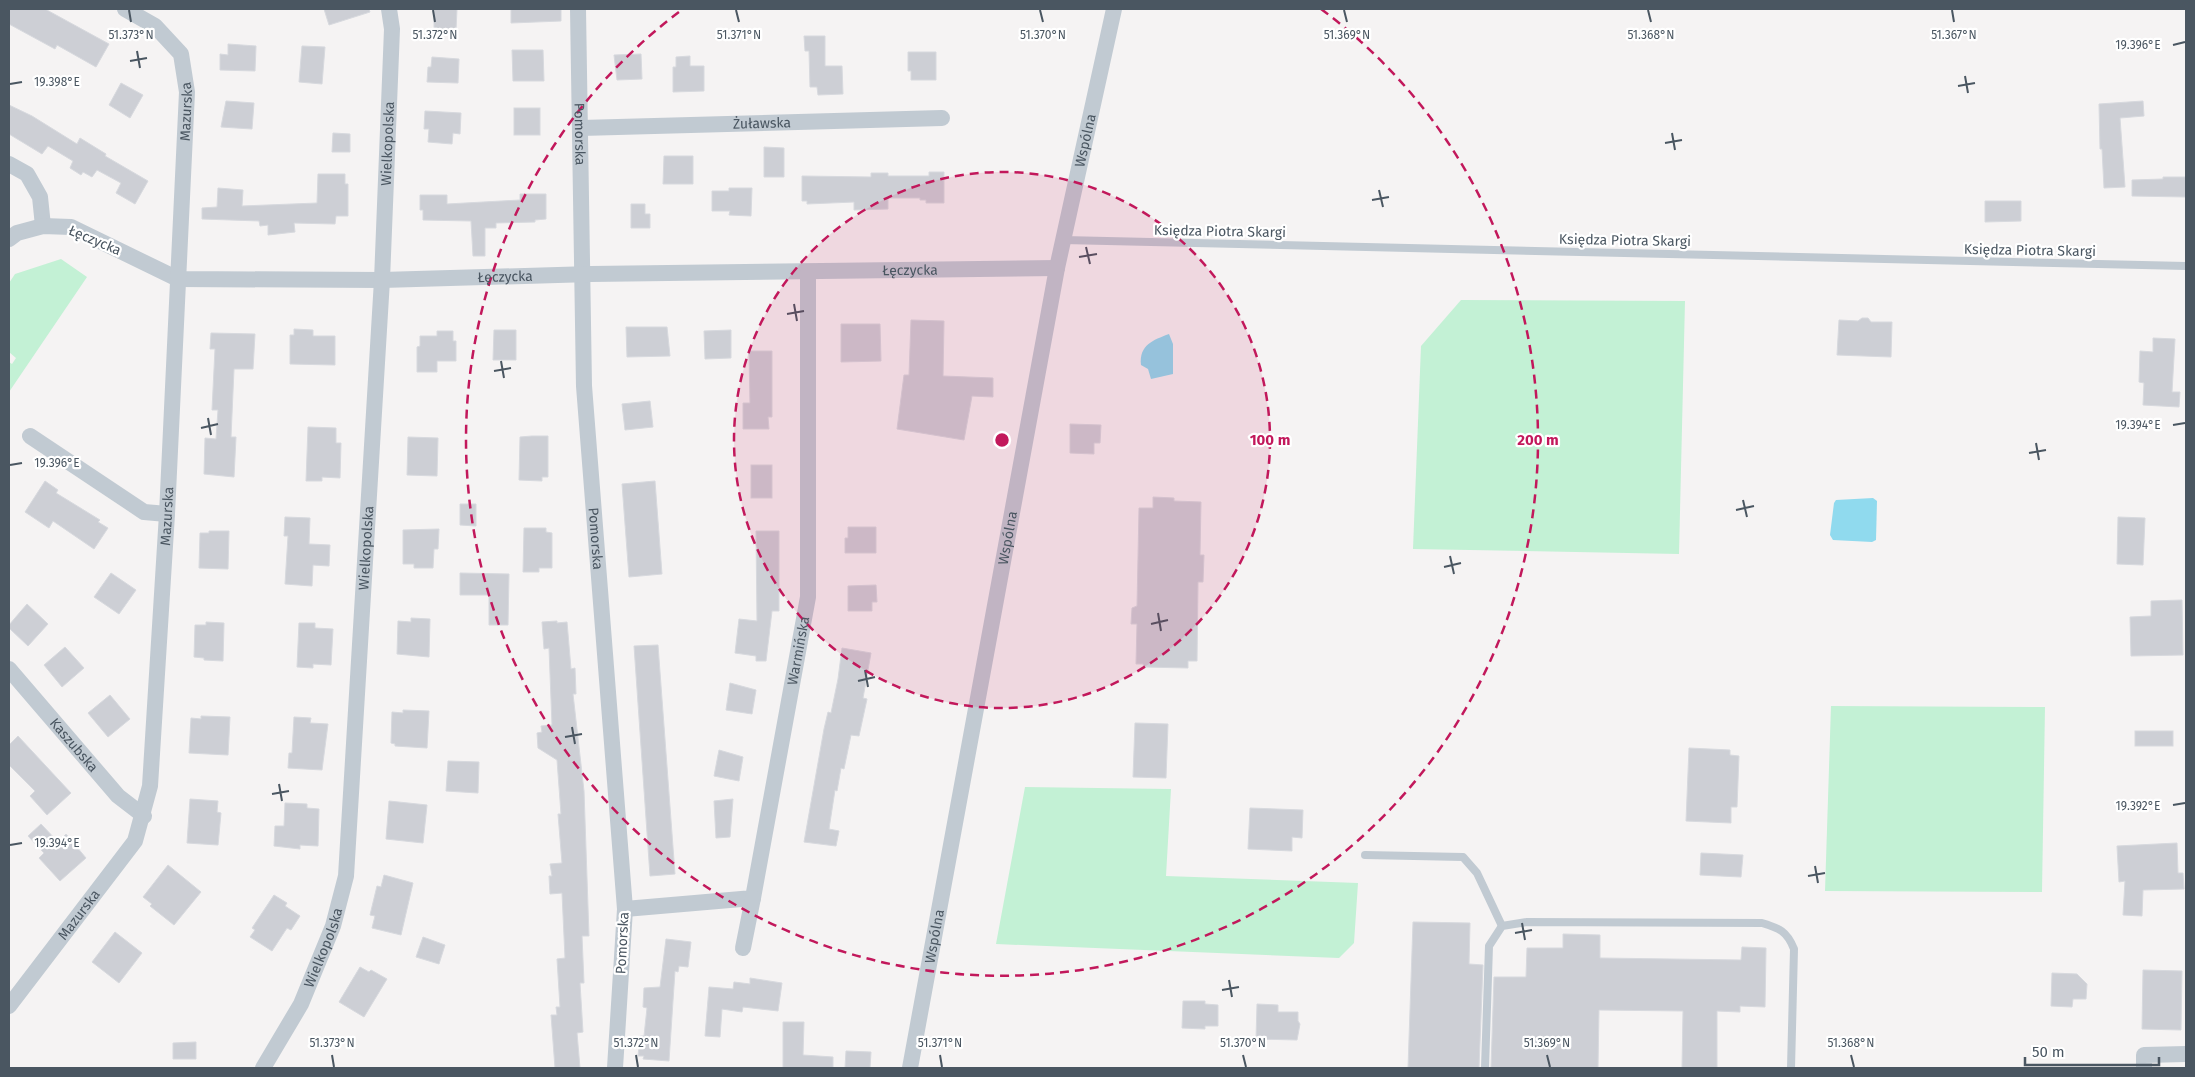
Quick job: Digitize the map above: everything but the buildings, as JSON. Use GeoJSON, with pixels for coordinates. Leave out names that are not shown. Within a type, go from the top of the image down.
{"type":"FeatureCollection","features":[{"type":"Feature","properties":{"kind":"street","name":"Mazurska"},"geometry":{"type":"LineString","coordinates":[[9,1006],[135,841],[144,816],[150,786],[167,514],[187,92],[181,54],[156,26],[125,9]]}},
{"type":"Feature","properties":{"kind":"street","name":"Wielkopolska"},"geometry":{"type":"LineString","coordinates":[[262,1068],[301,1004],[334,926],[346,876],[382,280],[392,29],[389,9]]}},
{"type":"Feature","properties":{"kind":"street","name":"Pomorska"},"geometry":{"type":"LineString","coordinates":[[578,9],[584,386],[625,909],[615,1068]]}},
{"type":"Feature","properties":{"kind":"street","name":"Wspólna"},"geometry":{"type":"LineString","coordinates":[[910,1068],[1056,268],[1114,9]]}},
{"type":"Feature","properties":{"kind":"street","name":"Żuławska"},"geometry":{"type":"LineString","coordinates":[[581,128],[942,118]]}},
{"type":"Feature","properties":{"kind":"street"},"geometry":{"type":"LineString","coordinates":[[9,164],[27,174],[40,197],[43,226]]}},
{"type":"Feature","properties":{"kind":"street","name":"Łęczycka"},"geometry":{"type":"LineString","coordinates":[[9,239],[17,233],[43,226],[71,227],[178,279],[382,280],[582,274],[1056,268]]}},
{"type":"Feature","properties":{"kind":"street","name":"Warmińska"},"geometry":{"type":"LineString","coordinates":[[743,948],[808,597],[808,272]]}},
{"type":"Feature","properties":{"kind":"street"},"geometry":{"type":"LineString","coordinates":[[30,436],[144,512],[167,514]]}},
{"type":"Feature","properties":{"kind":"street","name":"Kaszubska"},"geometry":{"type":"LineString","coordinates":[[9,669],[118,796],[144,816]]}},
{"type":"Feature","properties":{"kind":"street"},"geometry":{"type":"LineString","coordinates":[[625,909],[753,898]]}},
{"type":"Feature","properties":{"kind":"street"},"geometry":{"type":"LineString","coordinates":[[2144,1068],[2144,1055],[2186,1054]]}},
{"type":"Feature","properties":{"kind":"lane","name":"Księdza Piotra Skargi"},"geometry":{"type":"LineString","coordinates":[[1063,240],[2186,266]]}},
{"type":"Feature","properties":{"kind":"lane"},"geometry":{"type":"LineString","coordinates":[[1365,855],[1463,857],[1477,873],[1502,926]]}},
{"type":"Feature","properties":{"kind":"lane"},"geometry":{"type":"LineString","coordinates":[[1485,1068],[1489,946],[1502,926],[1527,922],[1762,922],[1775,926],[1789,936],[1794,948],[1791,1068]]}},
{"type":"Feature","properties":{"kind":"green space"},"geometry":{"type":"Polygon","coordinates":[[[61,259],[87,277],[9,392],[9,362],[12,364],[16,358],[9,352],[9,283],[15,274],[61,259]]]}},
{"type":"Feature","properties":{"kind":"green space"},"geometry":{"type":"Polygon","coordinates":[[[1461,300],[1685,301],[1679,554],[1413,549],[1421,346],[1461,300]]]}},
{"type":"Feature","properties":{"kind":"green space"},"geometry":{"type":"Polygon","coordinates":[[[1831,706],[2045,707],[2042,892],[1825,891],[1831,706]]]}},
{"type":"Feature","properties":{"kind":"green space"},"geometry":{"type":"Polygon","coordinates":[[[1025,787],[1171,789],[1166,876],[1358,883],[1354,943],[1339,958],[996,944],[1025,787]]]}},
{"type":"Feature","properties":{"kind":"water"},"geometry":{"type":"Polygon","coordinates":[[[1169,334],[1173,344],[1173,374],[1151,379],[1148,369],[1141,365],[1142,353],[1148,344],[1169,334]]]}},
{"type":"Feature","properties":{"kind":"water"},"geometry":{"type":"Polygon","coordinates":[[[1873,498],[1877,501],[1876,540],[1872,542],[1833,540],[1830,535],[1836,500],[1873,498]]]}}]}
